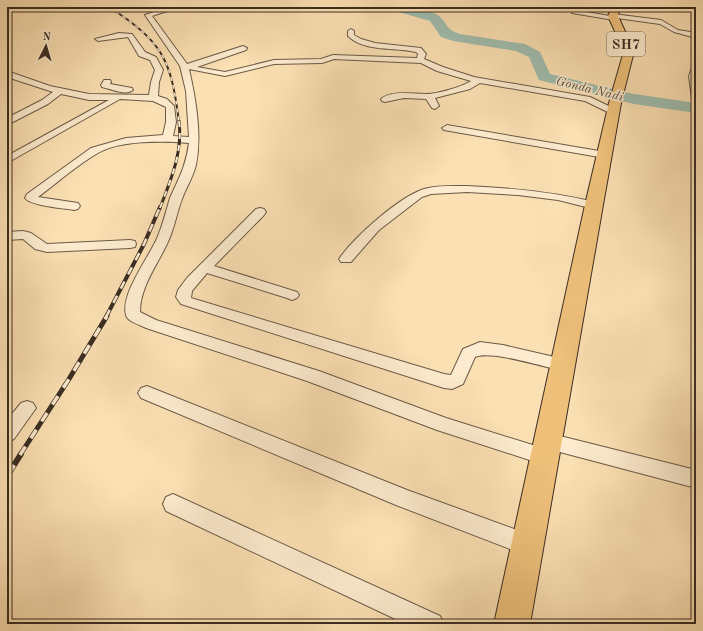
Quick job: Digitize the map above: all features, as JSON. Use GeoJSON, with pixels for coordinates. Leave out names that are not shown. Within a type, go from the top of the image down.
{"type":"FeatureCollection","features":[{"type":"Feature","properties":{"kind":"main road","name":"SH7"},"geometry":{"type":"LineString","coordinates":[[614,11],[629,51],[617,99]]}},
{"type":"Feature","properties":{"kind":"main road"},"geometry":{"type":"LineString","coordinates":[[512,624],[594,205],[617,99]]}},
{"type":"Feature","properties":{"kind":"street"},"geometry":{"type":"LineString","coordinates":[[176,7],[148,15],[187,66],[194,152],[190,166],[176,199],[164,237],[133,301],[133,315],[152,324],[313,376],[443,425],[547,449],[696,479]]}},
{"type":"Feature","properties":{"kind":"street"},"geometry":{"type":"LineString","coordinates":[[568,19],[576,9],[614,11],[664,23],[675,31],[696,36]]}},
{"type":"Feature","properties":{"kind":"street"},"geometry":{"type":"LineString","coordinates":[[351,31],[351,36],[360,41],[383,46],[418,50],[422,54],[420,60]]}},
{"type":"Feature","properties":{"kind":"street"},"geometry":{"type":"LineString","coordinates":[[98,39],[118,35],[130,35],[142,54],[155,61],[159,70],[150,98]]}},
{"type":"Feature","properties":{"kind":"street"},"geometry":{"type":"LineString","coordinates":[[187,66],[243,48]]}},
{"type":"Feature","properties":{"kind":"street"},"geometry":{"type":"LineString","coordinates":[[187,66],[220,74],[232,73],[274,62],[322,61],[333,57],[420,60],[477,82]]}},
{"type":"Feature","properties":{"kind":"street"},"geometry":{"type":"LineString","coordinates":[[696,68],[693,76],[696,98]]}},
{"type":"Feature","properties":{"kind":"street"},"geometry":{"type":"LineString","coordinates":[[426,70],[464,81],[587,99],[617,99]]}},
{"type":"Feature","properties":{"kind":"street"},"geometry":{"type":"LineString","coordinates":[[7,73],[17,78],[60,91],[91,97],[130,96],[150,98],[168,103],[170,106],[171,123],[167,138]]}},
{"type":"Feature","properties":{"kind":"street"},"geometry":{"type":"LineString","coordinates":[[107,82],[105,86],[121,90],[140,90],[150,98]]}},
{"type":"Feature","properties":{"kind":"street"},"geometry":{"type":"LineString","coordinates":[[385,99],[404,95],[430,97],[467,87],[477,82]]}},
{"type":"Feature","properties":{"kind":"street"},"geometry":{"type":"LineString","coordinates":[[7,122],[45,102],[60,91]]}},
{"type":"Feature","properties":{"kind":"street"},"geometry":{"type":"LineString","coordinates":[[7,160],[120,97]]}},
{"type":"Feature","properties":{"kind":"street"},"geometry":{"type":"LineString","coordinates":[[430,97],[435,106]]}},
{"type":"Feature","properties":{"kind":"street"},"geometry":{"type":"LineString","coordinates":[[447,128],[605,156]]}},
{"type":"Feature","properties":{"kind":"street"},"geometry":{"type":"LineString","coordinates":[[74,206],[36,200],[31,198],[31,196],[95,150],[126,141],[167,138],[194,141]]}},
{"type":"Feature","properties":{"kind":"street"},"geometry":{"type":"LineString","coordinates":[[346,259],[375,227],[418,195],[429,191],[467,189],[518,192],[558,197],[594,205]]}},
{"type":"Feature","properties":{"kind":"street"},"geometry":{"type":"LineString","coordinates":[[260,212],[192,281],[185,290],[184,297],[186,301],[426,376],[452,382],[457,379],[469,353],[480,348],[503,351],[563,365]]}},
{"type":"Feature","properties":{"kind":"street"},"geometry":{"type":"LineString","coordinates":[[7,236],[25,235],[29,237],[38,247],[47,248],[130,244]]}},
{"type":"Feature","properties":{"kind":"street"},"geometry":{"type":"LineString","coordinates":[[205,268],[292,295]]}},
{"type":"Feature","properties":{"kind":"street"},"geometry":{"type":"LineString","coordinates":[[146,393],[403,498],[528,545]]}},
{"type":"Feature","properties":{"kind":"street"},"geometry":{"type":"LineString","coordinates":[[7,434],[27,408]]}},
{"type":"Feature","properties":{"kind":"street"},"geometry":{"type":"LineString","coordinates":[[173,504],[432,624]]}},
{"type":"Feature","properties":{"kind":"waterway","name":"Gonda Nadi"},"geometry":{"type":"LineString","coordinates":[[392,7],[434,18],[446,34],[458,38],[520,47],[535,55],[544,77],[634,99],[696,108]]}},
{"type":"Feature","properties":{"kind":"railway"},"geometry":{"type":"LineString","coordinates":[[109,7],[142,31],[153,42],[161,54],[168,67],[172,82],[179,122]]}},
{"type":"Feature","properties":{"kind":"railway"},"geometry":{"type":"LineString","coordinates":[[160,208],[178,155],[180,132],[179,121]]}},
{"type":"Feature","properties":{"kind":"railway"},"geometry":{"type":"LineString","coordinates":[[106,317],[144,244],[160,207]]}},
{"type":"Feature","properties":{"kind":"railway"},"geometry":{"type":"LineString","coordinates":[[20,455],[69,379],[107,316]]}},
{"type":"Feature","properties":{"kind":"railway"},"geometry":{"type":"LineString","coordinates":[[7,476],[21,454]]}}]}
